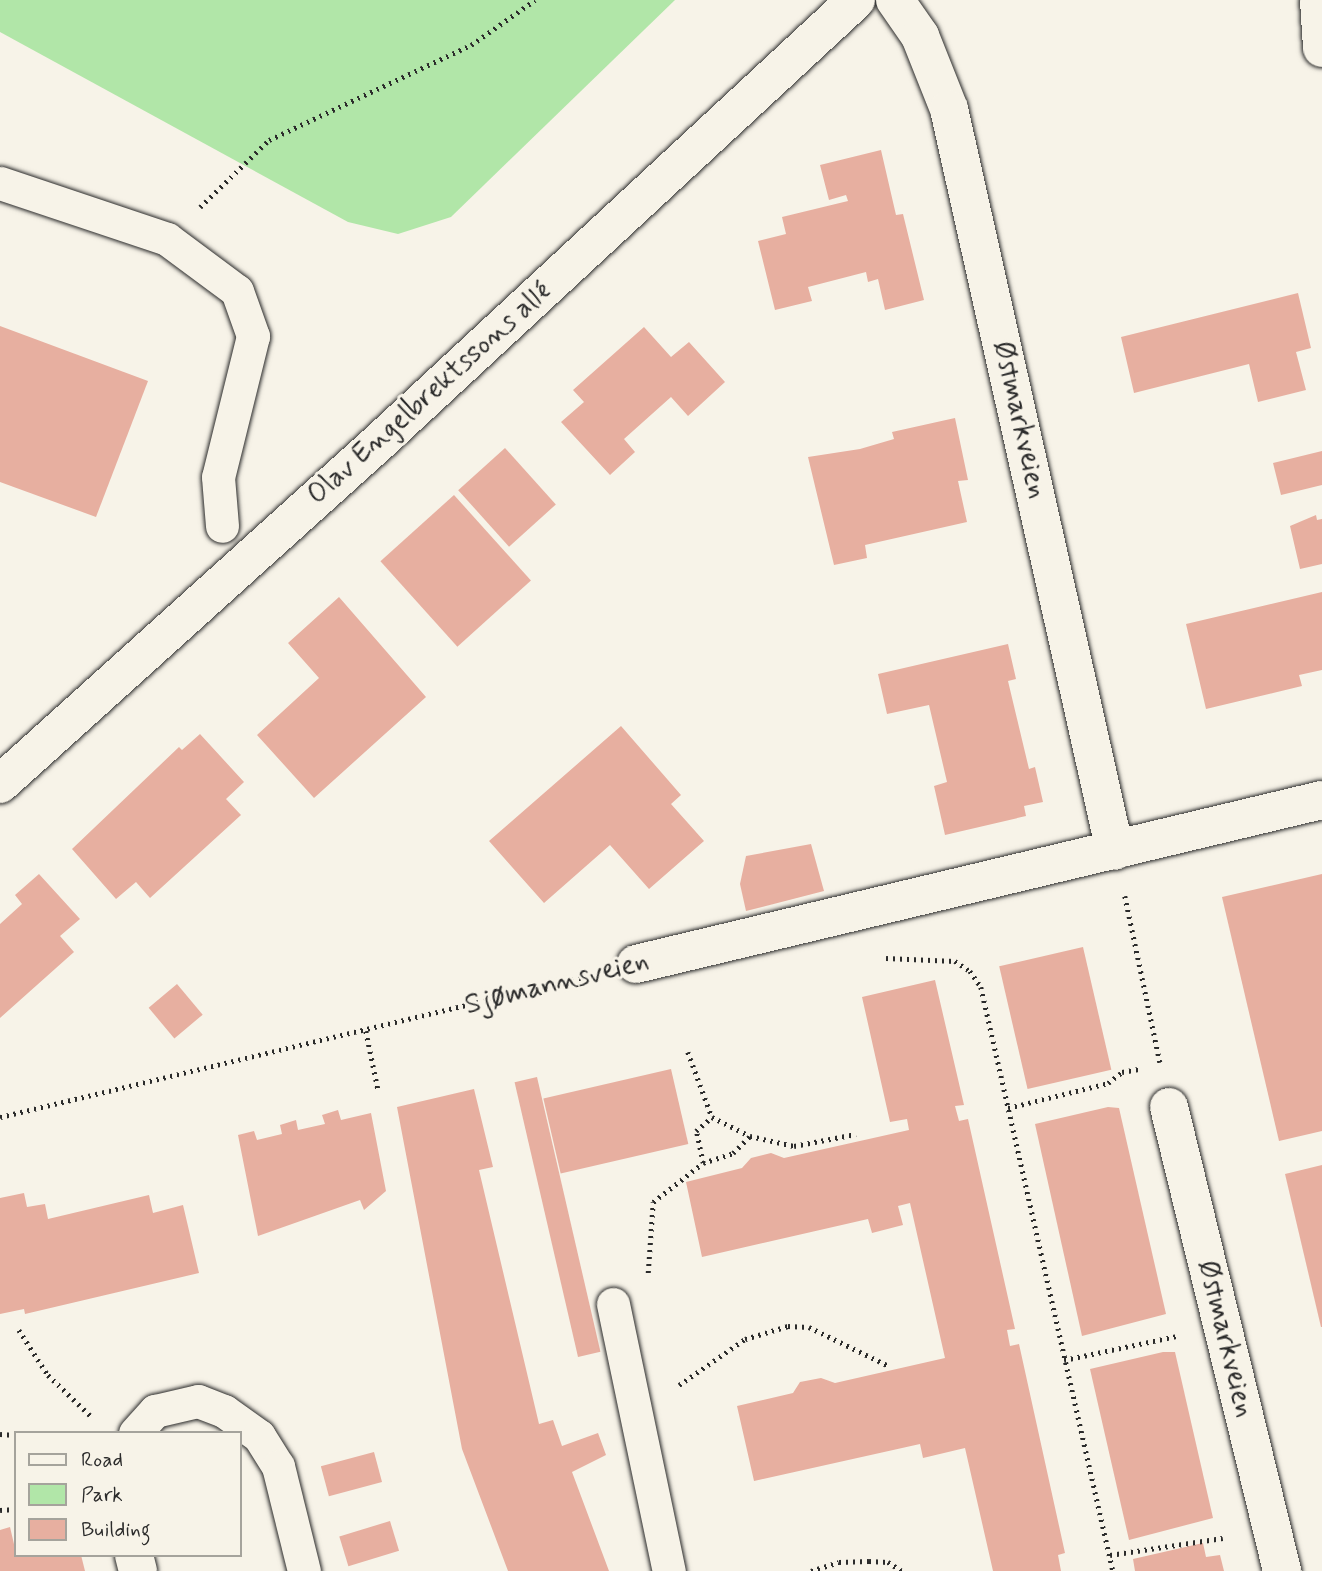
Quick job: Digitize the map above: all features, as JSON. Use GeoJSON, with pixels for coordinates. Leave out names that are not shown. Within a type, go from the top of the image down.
{"type":"FeatureCollection","features":[{"type":"Feature","properties":{"kind":"street","name":"Olav Engelbrektssons allé"},"geometry":{"type":"LineString","coordinates":[[0,784],[397,426],[856,0]]}},
{"type":"Feature","properties":{"kind":"street","name":"Østmarkveien"},"geometry":{"type":"LineString","coordinates":[[895,0],[920,36],[949,109],[1115,851]]}},
{"type":"Feature","properties":{"kind":"street"},"geometry":{"type":"LineString","coordinates":[[1319,0],[1322,48]]}},
{"type":"Feature","properties":{"kind":"street","name":"Sjømannsveien"},"geometry":{"type":"LineString","coordinates":[[636,964],[1322,800]]}},
{"type":"Feature","properties":{"kind":"street","name":"Østmarkveien"},"geometry":{"type":"LineString","coordinates":[[1169,1107],[1282,1571]]}},
{"type":"Feature","properties":{"kind":"lane"},"geometry":{"type":"LineString","coordinates":[[0,183],[167,239],[237,291],[253,336],[218,477],[222,526]]}},
{"type":"Feature","properties":{"kind":"lane"},"geometry":{"type":"LineString","coordinates":[[614,1309],[669,1571]]}},
{"type":"Feature","properties":{"kind":"lane"},"geometry":{"type":"LineString","coordinates":[[137,1431],[155,1411],[198,1401],[224,1411],[259,1436],[278,1466],[304,1571]]}},
{"type":"Feature","properties":{"kind":"path"},"geometry":{"type":"LineString","coordinates":[[167,239],[269,140],[471,45],[535,0]]}},
{"type":"Feature","properties":{"kind":"path"},"geometry":{"type":"LineString","coordinates":[[1115,851],[1169,1107]]}},
{"type":"Feature","properties":{"kind":"path"},"geometry":{"type":"LineString","coordinates":[[816,923],[848,950],[873,957],[955,961],[970,971],[981,987],[1113,1571]]}},
{"type":"Feature","properties":{"kind":"path","name":"Sjømannsveien"},"geometry":{"type":"LineString","coordinates":[[0,1116],[366,1031],[636,964]]}},
{"type":"Feature","properties":{"kind":"path"},"geometry":{"type":"LineString","coordinates":[[366,1031],[378,1088]]}},
{"type":"Feature","properties":{"kind":"path"},"geometry":{"type":"LineString","coordinates":[[688,1052],[712,1118],[750,1136],[794,1146],[856,1134]]}},
{"type":"Feature","properties":{"kind":"path"},"geometry":{"type":"LineString","coordinates":[[1008,1108],[1108,1083],[1122,1072]]}},
{"type":"Feature","properties":{"kind":"path"},"geometry":{"type":"LineString","coordinates":[[703,1163],[696,1131],[712,1118]]}},
{"type":"Feature","properties":{"kind":"path"},"geometry":{"type":"LineString","coordinates":[[614,1309],[645,1295],[648,1287],[648,1231],[653,1202],[703,1163],[733,1153],[750,1136]]}},
{"type":"Feature","properties":{"kind":"path"},"geometry":{"type":"LineString","coordinates":[[637,1418],[708,1361],[745,1339],[788,1326],[809,1326],[889,1366]]}},
{"type":"Feature","properties":{"kind":"path"},"geometry":{"type":"LineString","coordinates":[[19,1330],[48,1376],[95,1420]]}},
{"type":"Feature","properties":{"kind":"path"},"geometry":{"type":"LineString","coordinates":[[1064,1360],[1188,1334]]}},
{"type":"Feature","properties":{"kind":"path"},"geometry":{"type":"LineString","coordinates":[[1110,1555],[1272,1531]]}},
{"type":"Feature","properties":{"kind":"path"},"geometry":{"type":"LineString","coordinates":[[811,1571],[839,1562],[869,1561],[888,1562],[902,1571]]}},
{"type":"Feature","properties":{"kind":"green space"},"geometry":{"type":"Polygon","coordinates":[[[0,0],[675,0],[451,217],[398,234],[348,222],[0,32],[0,0]]]}},
{"type":"Feature","properties":{"kind":"building"},"geometry":{"type":"Polygon","coordinates":[[[881,150],[896,215],[903,214],[924,300],[885,310],[878,279],[868,282],[866,272],[808,287],[812,301],[775,310],[758,241],[786,234],[782,217],[848,201],[846,195],[829,200],[820,165],[881,150]]]}},
{"type":"Feature","properties":{"kind":"building"},"geometry":{"type":"Polygon","coordinates":[[[1298,293],[1311,348],[1296,352],[1306,390],[1258,402],[1249,364],[1134,393],[1121,337],[1298,293]]]}},
{"type":"Feature","properties":{"kind":"building"},"geometry":{"type":"Polygon","coordinates":[[[0,326],[148,381],[96,517],[0,482],[0,326]]]}},
{"type":"Feature","properties":{"kind":"building"},"geometry":{"type":"Polygon","coordinates":[[[644,327],[671,357],[689,342],[725,382],[688,416],[671,397],[624,439],[635,452],[610,475],[561,422],[584,402],[573,390],[644,327]]]}},
{"type":"Feature","properties":{"kind":"building"},"geometry":{"type":"Polygon","coordinates":[[[955,418],[968,480],[958,481],[967,522],[865,545],[867,558],[834,565],[808,457],[860,449],[894,439],[892,432],[955,418]]]}},
{"type":"Feature","properties":{"kind":"building"},"geometry":{"type":"Polygon","coordinates":[[[505,448],[556,504],[509,547],[458,490],[505,448]]]}},
{"type":"Feature","properties":{"kind":"building"},"geometry":{"type":"Polygon","coordinates":[[[1322,451],[1322,485],[1281,495],[1273,463],[1322,451]]]}},
{"type":"Feature","properties":{"kind":"building"},"geometry":{"type":"Polygon","coordinates":[[[454,495],[531,580],[457,647],[380,561],[454,495]]]}},
{"type":"Feature","properties":{"kind":"building"},"geometry":{"type":"Polygon","coordinates":[[[1316,515],[1317,520],[1322,519],[1322,564],[1300,569],[1290,526],[1316,515]]]}},
{"type":"Feature","properties":{"kind":"building"},"geometry":{"type":"Polygon","coordinates":[[[1322,592],[1322,670],[1299,675],[1302,686],[1206,709],[1186,624],[1322,592]]]}},
{"type":"Feature","properties":{"kind":"building"},"geometry":{"type":"Polygon","coordinates":[[[339,597],[426,697],[314,798],[257,735],[319,678],[288,643],[339,597]]]}},
{"type":"Feature","properties":{"kind":"building"},"geometry":{"type":"Polygon","coordinates":[[[1008,644],[1016,679],[1008,681],[1029,769],[1035,767],[1043,802],[1024,806],[1026,816],[945,835],[934,786],[947,782],[929,705],[887,714],[878,674],[1008,644]]]}},
{"type":"Feature","properties":{"kind":"building"},"geometry":{"type":"Polygon","coordinates":[[[621,726],[681,795],[671,804],[704,841],[649,889],[610,845],[544,903],[489,841],[621,726]]]}},
{"type":"Feature","properties":{"kind":"building"},"geometry":{"type":"Polygon","coordinates":[[[200,734],[244,782],[226,799],[241,815],[150,898],[136,882],[116,899],[72,849],[179,747],[182,750],[200,734]]]}},
{"type":"Feature","properties":{"kind":"building"},"geometry":{"type":"Polygon","coordinates":[[[811,844],[824,891],[746,911],[740,884],[746,856],[811,844]]]}},
{"type":"Feature","properties":{"kind":"building"},"geometry":{"type":"Polygon","coordinates":[[[39,874],[80,919],[60,936],[74,952],[0,1018],[0,924],[22,904],[15,895],[39,874]]]}},
{"type":"Feature","properties":{"kind":"building"},"geometry":{"type":"Polygon","coordinates":[[[1322,874],[1322,1131],[1279,1141],[1222,897],[1322,874]]]}},
{"type":"Feature","properties":{"kind":"building"},"geometry":{"type":"Polygon","coordinates":[[[1083,947],[1111,1070],[1028,1089],[999,966],[1083,947]]]}},
{"type":"Feature","properties":{"kind":"building"},"geometry":{"type":"Polygon","coordinates":[[[935,980],[964,1105],[955,1106],[959,1121],[968,1119],[1015,1329],[1007,1330],[1010,1346],[1019,1344],[1065,1553],[1058,1555],[1061,1571],[993,1571],[965,1448],[923,1458],[920,1444],[754,1481],[737,1406],[793,1393],[800,1382],[821,1378],[835,1383],[945,1358],[910,1203],[898,1206],[903,1225],[872,1233],[868,1219],[702,1257],[686,1182],[742,1168],[751,1158],[771,1153],[784,1158],[909,1130],[907,1119],[890,1122],[862,997],[935,980]]]}},
{"type":"Feature","properties":{"kind":"building"},"geometry":{"type":"Polygon","coordinates":[[[177,984],[203,1015],[174,1038],[149,1008],[177,984]]]}},
{"type":"Feature","properties":{"kind":"building"},"geometry":{"type":"Polygon","coordinates":[[[671,1069],[688,1144],[561,1173],[543,1098],[671,1069]]]}},
{"type":"Feature","properties":{"kind":"building"},"geometry":{"type":"Polygon","coordinates":[[[537,1077],[600,1352],[578,1357],[515,1082],[537,1077]]]}},
{"type":"Feature","properties":{"kind":"building"},"geometry":{"type":"Polygon","coordinates":[[[474,1089],[493,1167],[479,1170],[539,1424],[553,1420],[562,1446],[598,1433],[606,1455],[572,1472],[609,1571],[508,1571],[462,1449],[397,1107],[474,1089]]]}},
{"type":"Feature","properties":{"kind":"building"},"geometry":{"type":"Polygon","coordinates":[[[1108,1107],[1119,1108],[1166,1314],[1082,1336],[1035,1124],[1108,1107]]]}},
{"type":"Feature","properties":{"kind":"building"},"geometry":{"type":"Polygon","coordinates":[[[338,1110],[341,1120],[371,1113],[386,1191],[364,1210],[360,1200],[258,1236],[238,1135],[254,1131],[257,1140],[282,1134],[280,1125],[296,1120],[298,1130],[325,1124],[322,1115],[338,1110]]]}},
{"type":"Feature","properties":{"kind":"building"},"geometry":{"type":"Polygon","coordinates":[[[1322,1165],[1322,1327],[1321,1327],[1285,1174],[1322,1165]]]}},
{"type":"Feature","properties":{"kind":"building"},"geometry":{"type":"Polygon","coordinates":[[[24,1193],[27,1207],[45,1204],[48,1219],[149,1195],[153,1213],[183,1205],[199,1273],[25,1314],[24,1309],[0,1314],[0,1198],[24,1193]]]}},
{"type":"Feature","properties":{"kind":"building"},"geometry":{"type":"Polygon","coordinates":[[[1163,1352],[1175,1352],[1213,1518],[1129,1540],[1090,1369],[1163,1352]]]}},
{"type":"Feature","properties":{"kind":"building"},"geometry":{"type":"Polygon","coordinates":[[[374,1452],[382,1482],[329,1496],[321,1466],[374,1452]]]}},
{"type":"Feature","properties":{"kind":"building"},"geometry":{"type":"Polygon","coordinates":[[[390,1521],[399,1551],[348,1566],[339,1536],[390,1521]]]}},
{"type":"Feature","properties":{"kind":"building"},"geometry":{"type":"Polygon","coordinates":[[[10,1527],[14,1557],[82,1557],[85,1571],[0,1571],[0,1530],[10,1527]]]}},
{"type":"Feature","properties":{"kind":"building"},"geometry":{"type":"Polygon","coordinates":[[[1203,1543],[1206,1557],[1220,1555],[1224,1571],[1135,1571],[1133,1559],[1203,1543]]]}}]}
